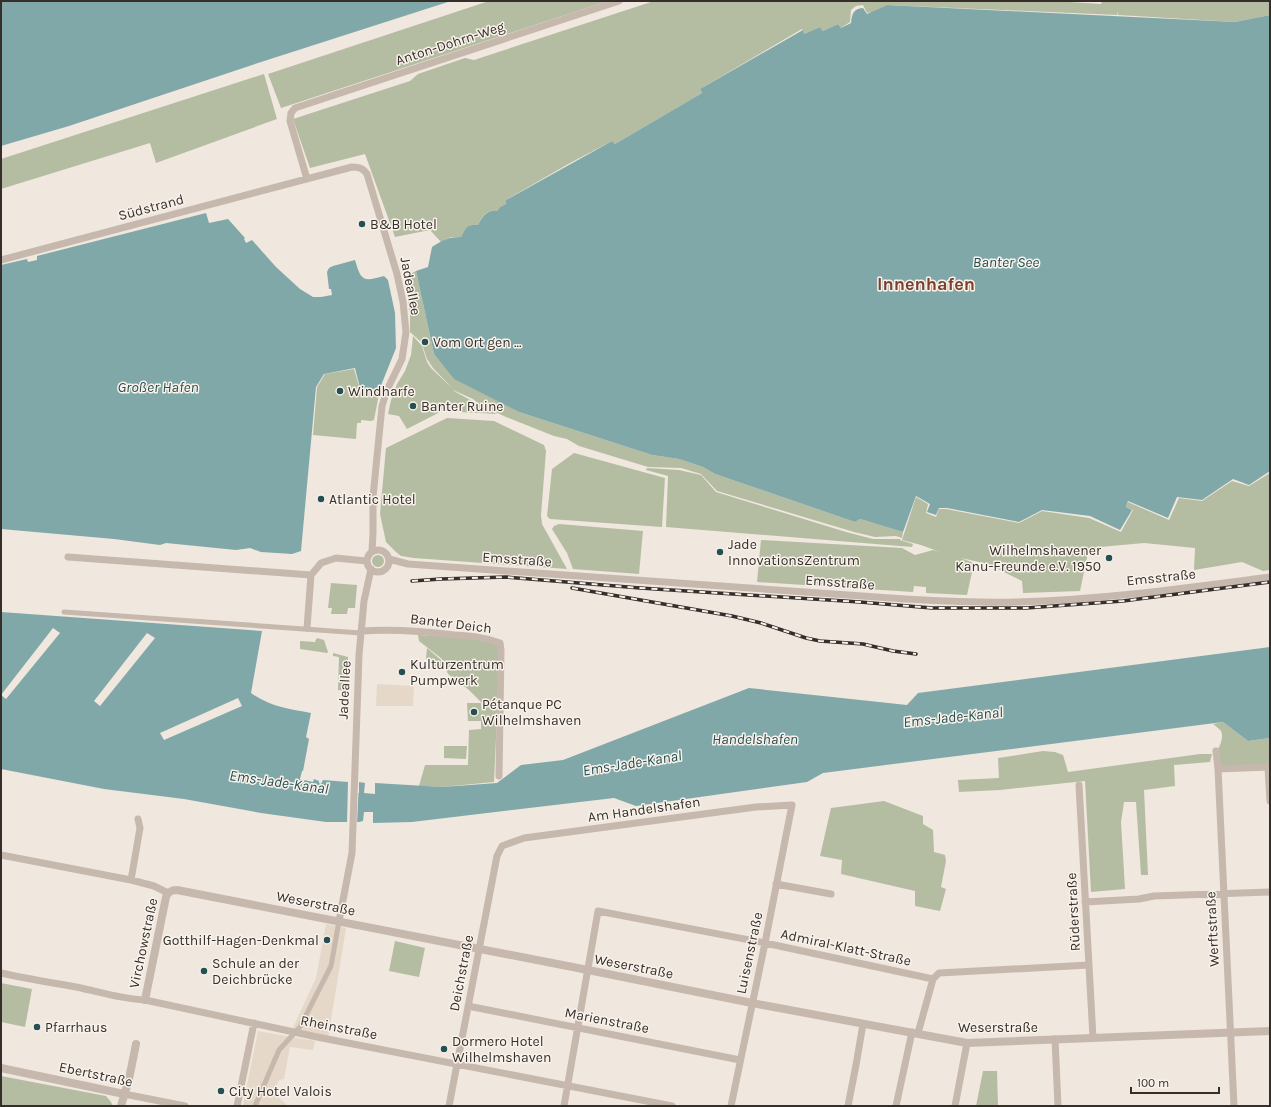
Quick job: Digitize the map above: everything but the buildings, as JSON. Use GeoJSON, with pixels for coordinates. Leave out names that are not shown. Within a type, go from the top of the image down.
{"type":"FeatureCollection","features":[{"type":"Feature","properties":{"kind":"street","name":"Anton-Dohrn-Weg"},"geometry":{"type":"LineString","coordinates":[[307,179],[290,121],[291,113],[295,108],[619,1]]}},
{"type":"Feature","properties":{"kind":"street","name":"Jadeallee"},"geometry":{"type":"LineString","coordinates":[[307,179],[352,167],[359,167],[365,171],[393,258],[403,302],[406,326],[404,351],[400,366],[387,390],[382,406],[373,497],[372,551]]}},
{"type":"Feature","properties":{"kind":"street","name":"Südstrand"},"geometry":{"type":"LineString","coordinates":[[1,260],[307,179]]}},
{"type":"Feature","properties":{"kind":"street","name":"Jadeallee"},"geometry":{"type":"LineString","coordinates":[[373,533],[379,550]]}},
{"type":"Feature","properties":{"kind":"street"},"geometry":{"type":"LineString","coordinates":[[379,550],[386,553],[388,563],[383,571],[374,571],[368,567],[366,561],[368,555],[372,551],[379,550]]}},
{"type":"Feature","properties":{"kind":"street"},"geometry":{"type":"LineString","coordinates":[[68,557],[311,575]]}},
{"type":"Feature","properties":{"kind":"street"},"geometry":{"type":"LineString","coordinates":[[307,628],[311,575],[322,563],[328,560],[336,558],[366,561]]}},
{"type":"Feature","properties":{"kind":"street","name":"Emsstraße"},"geometry":{"type":"LineString","coordinates":[[388,563],[905,599],[973,602],[1055,600],[1129,594],[1270,577]]}},
{"type":"Feature","properties":{"kind":"street","name":"Jadeallee"},"geometry":{"type":"LineString","coordinates":[[340,921],[352,853],[357,685],[364,601],[374,571]]}},
{"type":"Feature","properties":{"kind":"street"},"geometry":{"type":"LineString","coordinates":[[64,612],[361,632]]}},
{"type":"Feature","properties":{"kind":"street","name":"Banter Deich"},"geometry":{"type":"LineString","coordinates":[[361,632],[397,630],[427,632],[489,638],[500,643],[499,776]]}},
{"type":"Feature","properties":{"kind":"street","name":"Werftstraße"},"geometry":{"type":"LineString","coordinates":[[1216,751],[1234,1106]]}},
{"type":"Feature","properties":{"kind":"street"},"geometry":{"type":"LineString","coordinates":[[1218,769],[1269,767],[1270,801]]}},
{"type":"Feature","properties":{"kind":"street","name":"Rüderstraße"},"geometry":{"type":"LineString","coordinates":[[1079,785],[1093,1038]]}},
{"type":"Feature","properties":{"kind":"street","name":"Am Handelshafen"},"geometry":{"type":"LineString","coordinates":[[502,846],[524,838],[756,807],[792,805]]}},
{"type":"Feature","properties":{"kind":"street","name":"Luisenstraße"},"geometry":{"type":"LineString","coordinates":[[731,1106],[792,805]]}},
{"type":"Feature","properties":{"kind":"street"},"geometry":{"type":"LineString","coordinates":[[131,880],[140,828],[138,819]]}},
{"type":"Feature","properties":{"kind":"street","name":"Deichstraße"},"geometry":{"type":"LineString","coordinates":[[449,1106],[497,856],[502,846]]}},
{"type":"Feature","properties":{"kind":"street"},"geometry":{"type":"LineString","coordinates":[[1,855],[131,880],[154,886],[168,893]]}},
{"type":"Feature","properties":{"kind":"street"},"geometry":{"type":"LineString","coordinates":[[776,884],[831,894]]}},
{"type":"Feature","properties":{"kind":"street","name":"Weserstraße"},"geometry":{"type":"LineString","coordinates":[[168,893],[172,890],[182,890],[752,1003],[967,1043],[1270,1031]]}},
{"type":"Feature","properties":{"kind":"street"},"geometry":{"type":"LineString","coordinates":[[1085,902],[1139,899],[1154,896],[1270,892]]}},
{"type":"Feature","properties":{"kind":"street","name":"Virchowstraße"},"geometry":{"type":"LineString","coordinates":[[145,1000],[168,893]]}},
{"type":"Feature","properties":{"kind":"street","name":"Admiral-Klatt-Straße"},"geometry":{"type":"LineString","coordinates":[[588,970],[598,911],[933,979]]}},
{"type":"Feature","properties":{"kind":"street"},"geometry":{"type":"LineString","coordinates":[[255,1106],[279,1050],[296,1032],[306,1016],[331,966],[340,921]]}},
{"type":"Feature","properties":{"kind":"street"},"geometry":{"type":"LineString","coordinates":[[896,1106],[915,1033],[933,979],[939,973],[1089,966]]}},
{"type":"Feature","properties":{"kind":"street"},"geometry":{"type":"LineString","coordinates":[[564,1106],[588,970]]}},
{"type":"Feature","properties":{"kind":"street","name":"Rheinstraße"},"geometry":{"type":"LineString","coordinates":[[1,973],[80,988],[126,999],[145,1000],[296,1032],[672,1106]]}},
{"type":"Feature","properties":{"kind":"street","name":"Marienstraße"},"geometry":{"type":"LineString","coordinates":[[468,1006],[740,1060]]}},
{"type":"Feature","properties":{"kind":"street"},"geometry":{"type":"LineString","coordinates":[[237,1106],[254,1023]]}},
{"type":"Feature","properties":{"kind":"street"},"geometry":{"type":"LineString","coordinates":[[848,1106],[863,1024]]}},
{"type":"Feature","properties":{"kind":"street"},"geometry":{"type":"LineString","coordinates":[[1054,1039],[1058,1106]]}},
{"type":"Feature","properties":{"kind":"street"},"geometry":{"type":"LineString","coordinates":[[955,1106],[967,1043]]}},
{"type":"Feature","properties":{"kind":"street"},"geometry":{"type":"LineString","coordinates":[[121,1106],[136,1044]]}},
{"type":"Feature","properties":{"kind":"street","name":"Ebertstraße"},"geometry":{"type":"LineString","coordinates":[[1,1068],[21,1070],[124,1094],[185,1106]]}},
{"type":"Feature","properties":{"kind":"green space"},"geometry":{"type":"Polygon","coordinates":[[[489,1],[608,1],[281,108],[268,74],[489,1]]]}},
{"type":"Feature","properties":{"kind":"green space"},"geometry":{"type":"Polygon","coordinates":[[[654,1],[1055,1],[1101,4],[1102,1],[1270,1],[1270,15],[1235,22],[1118,15],[1117,12],[1117,15],[887,5],[867,13],[863,5],[856,6],[851,10],[850,22],[841,28],[838,24],[823,31],[820,27],[804,34],[802,29],[700,89],[702,93],[615,144],[612,141],[570,163],[506,200],[506,204],[500,207],[497,211],[487,212],[478,225],[471,225],[467,227],[461,237],[451,237],[441,242],[430,230],[395,237],[365,154],[310,168],[293,119],[410,81],[418,74],[465,58],[474,60],[654,1]]]}},
{"type":"Feature","properties":{"kind":"green space"},"geometry":{"type":"Polygon","coordinates":[[[264,74],[277,119],[156,163],[150,143],[1,189],[1,159],[264,74]]]}},
{"type":"Feature","properties":{"kind":"green space"},"geometry":{"type":"Polygon","coordinates":[[[416,271],[434,354],[455,379],[519,412],[652,455],[679,459],[703,467],[715,474],[855,522],[860,519],[903,532],[902,538],[896,536],[875,537],[854,532],[717,491],[701,474],[681,468],[648,467],[579,446],[567,439],[554,436],[506,417],[453,390],[481,406],[497,414],[442,411],[407,429],[399,416],[388,414],[397,384],[405,371],[411,355],[413,336],[422,346],[427,362],[431,368],[453,389],[433,368],[427,359],[423,347],[420,341],[410,332],[410,314],[404,277],[416,271]]]}},
{"type":"Feature","properties":{"kind":"green space"},"geometry":{"type":"Polygon","coordinates":[[[354,369],[361,393],[380,389],[374,420],[361,420],[361,423],[357,423],[356,439],[313,435],[317,387],[325,374],[354,369]]]}},
{"type":"Feature","properties":{"kind":"green space"},"geometry":{"type":"Polygon","coordinates":[[[447,418],[494,421],[544,445],[546,451],[541,515],[542,524],[567,569],[414,558],[401,556],[386,542],[380,514],[386,448],[447,418]]]}},
{"type":"Feature","properties":{"kind":"green space"},"geometry":{"type":"Polygon","coordinates":[[[574,453],[665,478],[662,527],[550,519],[547,516],[552,469],[574,453]]]}},
{"type":"Feature","properties":{"kind":"green space"},"geometry":{"type":"Polygon","coordinates":[[[647,468],[679,470],[701,475],[716,492],[846,532],[873,539],[900,539],[913,544],[912,547],[666,527],[668,476],[646,470],[647,468]]]}},
{"type":"Feature","properties":{"kind":"green space"},"geometry":{"type":"Polygon","coordinates":[[[1270,473],[1270,570],[1263,571],[1242,562],[1194,570],[1195,548],[1144,543],[1089,548],[1080,591],[1023,593],[1022,581],[988,564],[961,558],[974,563],[967,595],[926,593],[926,587],[914,586],[913,592],[757,582],[761,540],[902,548],[915,555],[933,550],[940,552],[902,540],[916,497],[928,504],[926,513],[936,517],[939,509],[946,509],[1019,523],[1042,511],[1089,518],[1121,532],[1133,510],[1126,507],[1128,502],[1169,520],[1179,498],[1202,501],[1232,481],[1249,486],[1270,473]]]}},
{"type":"Feature","properties":{"kind":"green space"},"geometry":{"type":"Polygon","coordinates":[[[559,524],[643,531],[639,574],[573,569],[567,553],[552,529],[554,526],[559,524]]]}},
{"type":"Feature","properties":{"kind":"green space"},"geometry":{"type":"Polygon","coordinates":[[[376,555],[380,555],[384,561],[380,567],[376,567],[372,563],[372,559],[376,555]]]}},
{"type":"Feature","properties":{"kind":"green space"},"geometry":{"type":"Polygon","coordinates":[[[331,583],[357,585],[355,608],[348,608],[347,614],[331,614],[332,608],[328,608],[331,583]]]}},
{"type":"Feature","properties":{"kind":"green space"},"geometry":{"type":"Polygon","coordinates":[[[418,635],[488,639],[498,644],[500,651],[494,782],[442,787],[419,786],[425,765],[468,765],[469,730],[481,729],[481,721],[468,721],[467,703],[481,703],[482,713],[482,703],[469,690],[448,674],[442,659],[419,641],[418,635]]]}},
{"type":"Feature","properties":{"kind":"green space"},"geometry":{"type":"Polygon","coordinates":[[[317,638],[324,640],[327,653],[300,649],[300,641],[316,642],[315,641],[317,638]]]}},
{"type":"Feature","properties":{"kind":"green space"},"geometry":{"type":"Polygon","coordinates":[[[427,648],[441,660],[441,670],[434,668],[426,658],[427,648]]]}},
{"type":"Feature","properties":{"kind":"green space"},"geometry":{"type":"Polygon","coordinates":[[[333,653],[348,657],[347,691],[338,690],[339,657],[333,656],[333,653]]]}},
{"type":"Feature","properties":{"kind":"green space"},"geometry":{"type":"Polygon","coordinates":[[[1223,722],[1248,741],[1270,738],[1270,765],[1221,767],[1217,751],[1222,733],[1213,724],[1223,722]]]}},
{"type":"Feature","properties":{"kind":"green space"},"geometry":{"type":"Polygon","coordinates":[[[444,746],[467,746],[466,759],[444,758],[444,746]]]}},
{"type":"Feature","properties":{"kind":"green space"},"geometry":{"type":"Polygon","coordinates":[[[1043,751],[1055,752],[1063,755],[1068,772],[1200,754],[1212,754],[1210,762],[1174,765],[1175,786],[1144,790],[1148,875],[1141,875],[1136,802],[1124,802],[1121,822],[1125,889],[1091,892],[1085,781],[1000,790],[959,792],[958,780],[999,778],[998,758],[1043,751]]]}},
{"type":"Feature","properties":{"kind":"green space"},"geometry":{"type":"Polygon","coordinates":[[[884,801],[923,816],[923,824],[933,830],[934,852],[945,855],[946,861],[941,887],[946,889],[940,911],[915,906],[915,891],[841,874],[842,860],[820,856],[831,808],[884,801]]]}},
{"type":"Feature","properties":{"kind":"green space"},"geometry":{"type":"Polygon","coordinates":[[[395,941],[425,948],[419,977],[389,971],[395,941]]]}},
{"type":"Feature","properties":{"kind":"green space"},"geometry":{"type":"Polygon","coordinates":[[[1,983],[32,989],[25,1027],[1,1022],[1,983]]]}},
{"type":"Feature","properties":{"kind":"green space"},"geometry":{"type":"Polygon","coordinates":[[[983,1071],[997,1071],[998,1106],[976,1106],[983,1071]]]}},
{"type":"Feature","properties":{"kind":"green space"},"geometry":{"type":"Polygon","coordinates":[[[1,1076],[106,1096],[113,1106],[1,1106],[1,1076]]]}},
{"type":"Feature","properties":{"kind":"shaded area"},"geometry":{"type":"Polygon","coordinates":[[[377,684],[414,686],[413,706],[376,706],[377,684]]]}},
{"type":"Feature","properties":{"kind":"shaded area"},"geometry":{"type":"Polygon","coordinates":[[[326,924],[346,928],[328,1038],[292,1030],[316,978],[326,924]]]}},
{"type":"Feature","properties":{"kind":"shaded area"},"geometry":{"type":"Polygon","coordinates":[[[258,1031],[315,1041],[313,1050],[290,1047],[284,1079],[279,1080],[276,1087],[278,1097],[288,1106],[243,1105],[258,1031]]]}},
{"type":"Feature","properties":{"kind":"water"},"geometry":{"type":"Polygon","coordinates":[[[1,1],[451,1],[69,126],[1,146],[1,1]]]}},
{"type":"Feature","properties":{"kind":"water","name":"Banter See"},"geometry":{"type":"Polygon","coordinates":[[[887,5],[1235,22],[1270,15],[1270,471],[1249,485],[1233,479],[1202,500],[1177,497],[1168,518],[1128,501],[1126,507],[1132,510],[1120,530],[1090,516],[1042,510],[1019,522],[947,508],[939,508],[936,515],[927,512],[930,504],[916,496],[903,532],[860,519],[855,522],[715,474],[703,467],[679,459],[652,455],[519,412],[454,379],[434,354],[416,271],[428,267],[432,247],[446,239],[461,237],[467,227],[471,225],[478,225],[485,214],[490,211],[497,211],[500,207],[506,204],[506,200],[612,141],[615,144],[702,93],[700,89],[803,30],[804,34],[820,27],[823,31],[838,24],[841,28],[851,23],[853,15],[857,10],[863,8],[867,14],[887,5]]]}},
{"type":"Feature","properties":{"kind":"water","name":"Großer Hafen"},"geometry":{"type":"Polygon","coordinates":[[[206,213],[209,223],[228,219],[245,238],[246,243],[252,240],[276,267],[300,289],[313,297],[332,295],[331,289],[329,289],[327,272],[329,268],[355,260],[361,276],[364,278],[371,279],[384,276],[388,280],[395,313],[396,348],[380,388],[361,392],[355,368],[324,374],[316,387],[301,551],[292,554],[261,552],[250,548],[236,550],[166,543],[160,545],[114,539],[1,529],[1,265],[27,259],[28,262],[37,260],[37,256],[206,213]]]}},
{"type":"Feature","properties":{"kind":"water"},"geometry":{"type":"Polygon","coordinates":[[[1,612],[262,631],[251,693],[258,698],[287,709],[311,713],[306,737],[309,739],[300,779],[313,782],[314,779],[319,781],[321,784],[323,780],[348,782],[348,792],[359,793],[359,782],[365,783],[364,793],[375,794],[375,783],[442,787],[497,783],[521,765],[563,760],[749,688],[907,705],[918,693],[1270,647],[1270,738],[1248,741],[1223,722],[823,773],[807,782],[636,806],[614,798],[412,822],[373,823],[373,812],[364,812],[363,821],[326,822],[261,813],[184,799],[104,789],[1,769],[1,612]],[[53,628],[1,695],[6,699],[60,633],[53,628]],[[147,633],[94,701],[100,706],[155,638],[147,633]],[[238,698],[160,733],[164,740],[242,706],[238,698]]]}},
{"type":"Feature","properties":{"kind":"pier"},"geometry":{"type":"Polygon","coordinates":[[[348,781],[350,781],[349,790],[357,791],[357,782],[359,782],[357,824],[347,824],[348,781]]]}},
{"type":"Feature","properties":{"kind":"railway"},"geometry":{"type":"LineString","coordinates":[[412,581],[506,577],[640,588],[932,608],[1026,608],[1123,601],[1270,582]]}},
{"type":"Feature","properties":{"kind":"railway"},"geometry":{"type":"LineString","coordinates":[[572,588],[732,616],[820,641],[863,644],[893,651],[916,654]]}},
{"type":"Feature","properties":{"kind":"place","name":"B&B Hotel"},"geometry":{"type":"Point","coordinates":[362,224]}},
{"type":"Feature","properties":{"kind":"place","name":"Vom Ort gen ..."},"geometry":{"type":"Point","coordinates":[425,342]}},
{"type":"Feature","properties":{"kind":"place","name":"Windharfe"},"geometry":{"type":"Point","coordinates":[340,391]}},
{"type":"Feature","properties":{"kind":"place","name":"Banter Ruine"},"geometry":{"type":"Point","coordinates":[413,406]}},
{"type":"Feature","properties":{"kind":"place","name":"Atlantic Hotel"},"geometry":{"type":"Point","coordinates":[321,499]}},
{"type":"Feature","properties":{"kind":"place","name":"Jade InnovationsZentrum"},"geometry":{"type":"Point","coordinates":[720,552]}},
{"type":"Feature","properties":{"kind":"place","name":"Wilhelmshavener Kanu-Freunde e.V. 1950"},"geometry":{"type":"Point","coordinates":[1109,558]}},
{"type":"Feature","properties":{"kind":"place","name":"Kulturzentrum Pumpwerk"},"geometry":{"type":"Point","coordinates":[402,672]}},
{"type":"Feature","properties":{"kind":"place","name":"Pétanque PC Wilhelmshaven"},"geometry":{"type":"Point","coordinates":[474,712]}},
{"type":"Feature","properties":{"kind":"place","name":"Gotthilf-Hagen-Denkmal"},"geometry":{"type":"Point","coordinates":[327,940]}},
{"type":"Feature","properties":{"kind":"place","name":"Schule an der Deichbrücke"},"geometry":{"type":"Point","coordinates":[204,971]}},
{"type":"Feature","properties":{"kind":"place","name":"Pfarrhaus"},"geometry":{"type":"Point","coordinates":[37,1027]}},
{"type":"Feature","properties":{"kind":"place","name":"Dormero Hotel Wilhelmshaven"},"geometry":{"type":"Point","coordinates":[444,1049]}},
{"type":"Feature","properties":{"kind":"place","name":"City Hotel Valois"},"geometry":{"type":"Point","coordinates":[221,1091]}},
{"type":"Feature","properties":{"kind":"district","name":"Innenhafen"},"geometry":{"type":"Point","coordinates":[926,284]}},
{"type":"Feature","properties":{"kind":"water label","name":"Ems-Jade-Kanal"},"geometry":{"type":"Point","coordinates":[953,717]}},
{"type":"Feature","properties":{"kind":"water label","name":"Handelshafen"},"geometry":{"type":"Point","coordinates":[755,739]}},
{"type":"Feature","properties":{"kind":"water label","name":"Ems-Jade-Kanal"},"geometry":{"type":"Point","coordinates":[632,763]}},
{"type":"Feature","properties":{"kind":"water label","name":"Ems-Jade-Kanal"},"geometry":{"type":"Point","coordinates":[279,782]}}]}
